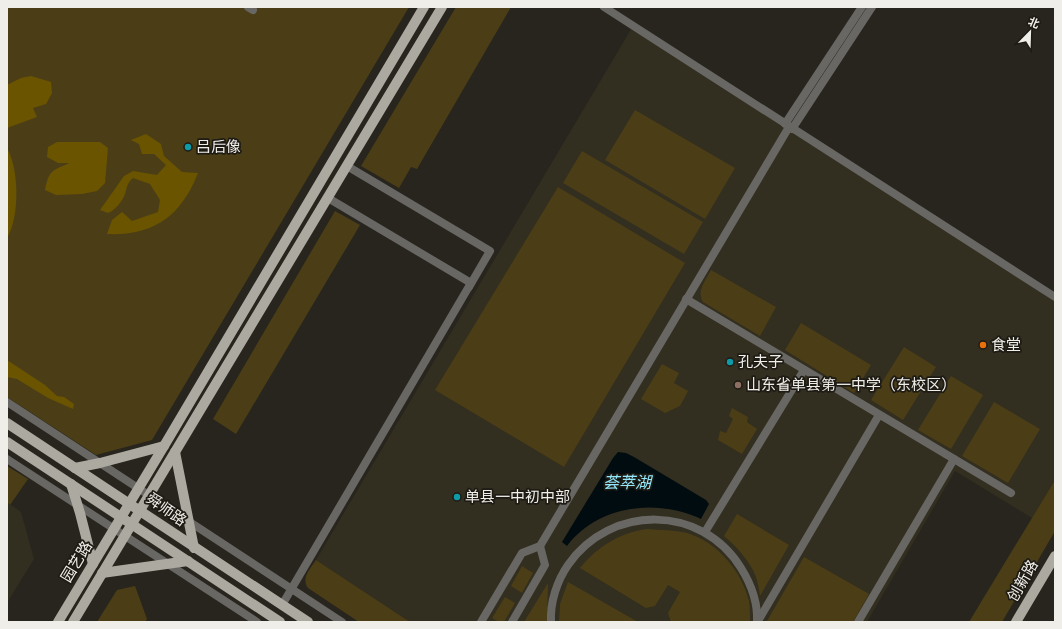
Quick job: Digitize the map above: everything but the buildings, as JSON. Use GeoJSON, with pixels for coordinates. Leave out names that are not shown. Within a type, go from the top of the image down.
{"type":"FeatureCollection","features":[{"type":"Feature","properties":{"kind":"main road","name":"园艺路"},"geometry":{"type":"LineString","coordinates":[[58,622],[424,7]]}},
{"type":"Feature","properties":{"kind":"main road"},"geometry":{"type":"LineString","coordinates":[[73,622],[442,7]]}},
{"type":"Feature","properties":{"kind":"main road","name":"舜师路"},"geometry":{"type":"LineString","coordinates":[[7,423],[308,622]]}},
{"type":"Feature","properties":{"kind":"main road","name":"舜师路"},"geometry":{"type":"LineString","coordinates":[[7,442],[280,622]]}},
{"type":"Feature","properties":{"kind":"main road"},"geometry":{"type":"LineString","coordinates":[[75,468],[100,464],[164,446]]}},
{"type":"Feature","properties":{"kind":"main road"},"geometry":{"type":"LineString","coordinates":[[175,452],[194,548]]}},
{"type":"Feature","properties":{"kind":"main road"},"geometry":{"type":"LineString","coordinates":[[71,484],[93,564]]}},
{"type":"Feature","properties":{"kind":"main road","name":"创新路"},"geometry":{"type":"LineString","coordinates":[[1016,622],[1055,556]]}},
{"type":"Feature","properties":{"kind":"main road"},"geometry":{"type":"LineString","coordinates":[[102,573],[188,561]]}},
{"type":"Feature","properties":{"kind":"street"},"geometry":{"type":"LineString","coordinates":[[604,7],[1055,297]]}},
{"type":"Feature","properties":{"kind":"street"},"geometry":{"type":"LineString","coordinates":[[481,622],[522,553],[540,546],[789,126],[862,7]]}},
{"type":"Feature","properties":{"kind":"street"},"geometry":{"type":"LineString","coordinates":[[789,126],[872,7]]}},
{"type":"Feature","properties":{"kind":"street"},"geometry":{"type":"LineString","coordinates":[[282,605],[490,251],[347,166]]}},
{"type":"Feature","properties":{"kind":"street"},"geometry":{"type":"LineString","coordinates":[[328,198],[471,283],[468,288]]}},
{"type":"Feature","properties":{"kind":"street"},"geometry":{"type":"LineString","coordinates":[[686,299],[1011,493]]}},
{"type":"Feature","properties":{"kind":"street"},"geometry":{"type":"LineString","coordinates":[[705,532],[804,370]]}},
{"type":"Feature","properties":{"kind":"street"},"geometry":{"type":"LineString","coordinates":[[7,402],[342,622]]}},
{"type":"Feature","properties":{"kind":"street"},"geometry":{"type":"LineString","coordinates":[[757,622],[879,415]]}},
{"type":"Feature","properties":{"kind":"street"},"geometry":{"type":"LineString","coordinates":[[7,459],[257,622]]}},
{"type":"Feature","properties":{"kind":"street"},"geometry":{"type":"LineString","coordinates":[[858,622],[954,459]]}},
{"type":"Feature","properties":{"kind":"street"},"geometry":{"type":"LineString","coordinates":[[551,622],[554,596],[562,574],[576,554],[593,538],[614,527],[636,520],[660,519],[684,523],[705,532],[722,544],[736,559],[747,577],[754,596],[757,622]]}},
{"type":"Feature","properties":{"kind":"street"},"geometry":{"type":"LineString","coordinates":[[512,622],[545,564],[540,546]]}},
{"type":"Feature","properties":{"kind":"shaded area"},"geometry":{"type":"Polygon","coordinates":[[[7,7],[409,7],[152,440],[96,455],[7,397],[7,7]]]}},
{"type":"Feature","properties":{"kind":"shaded area"},"geometry":{"type":"Polygon","coordinates":[[[456,7],[511,7],[417,169],[411,167],[399,188],[361,166],[456,7]]]}},
{"type":"Feature","properties":{"kind":"shaded area","name":"山东省单县第一中学（东校区）"},"geometry":{"type":"Polygon","coordinates":[[[633,26],[1055,299],[1055,480],[1032,518],[955,471],[867,622],[410,622],[316,560],[633,26]]]}},
{"type":"Feature","properties":{"kind":"shaded area"},"geometry":{"type":"Polygon","coordinates":[[[31,76],[51,82],[52,93],[46,104],[33,108],[37,117],[7,128],[7,85],[21,78],[31,76]]]}},
{"type":"Feature","properties":{"kind":"shaded area"},"geometry":{"type":"Polygon","coordinates":[[[635,110],[735,168],[705,219],[605,160],[635,110]]]}},
{"type":"Feature","properties":{"kind":"shaded area"},"geometry":{"type":"Polygon","coordinates":[[[146,134],[161,144],[164,156],[182,172],[198,173],[183,201],[174,212],[164,220],[152,227],[139,231],[124,234],[107,234],[112,220],[122,212],[132,221],[158,212],[160,200],[150,184],[133,178],[128,183],[125,194],[116,208],[108,213],[100,210],[124,176],[133,171],[157,175],[166,165],[154,154],[142,154],[139,144],[131,140],[146,134]]]}},
{"type":"Feature","properties":{"kind":"shaded area"},"geometry":{"type":"Polygon","coordinates":[[[57,142],[100,142],[108,148],[105,183],[97,191],[82,194],[56,195],[45,190],[48,178],[52,172],[69,163],[58,163],[47,157],[48,147],[57,142]]]}},
{"type":"Feature","properties":{"kind":"shaded area"},"geometry":{"type":"Polygon","coordinates":[[[7,148],[11,157],[16,180],[16,205],[11,229],[7,238],[7,148]]]}},
{"type":"Feature","properties":{"kind":"shaded area"},"geometry":{"type":"Polygon","coordinates":[[[582,151],[703,222],[684,254],[563,183],[582,151]]]}},
{"type":"Feature","properties":{"kind":"shaded area"},"geometry":{"type":"Polygon","coordinates":[[[558,187],[685,263],[564,467],[435,390],[558,187]]]}},
{"type":"Feature","properties":{"kind":"shaded area"},"geometry":{"type":"Polygon","coordinates":[[[335,211],[360,225],[236,434],[213,419],[335,211]]]}},
{"type":"Feature","properties":{"kind":"shaded area"},"geometry":{"type":"Polygon","coordinates":[[[711,270],[776,307],[760,336],[703,302],[701,298],[701,290],[711,270]]]}},
{"type":"Feature","properties":{"kind":"shaded area"},"geometry":{"type":"Polygon","coordinates":[[[801,323],[871,365],[854,393],[785,350],[801,323]]]}},
{"type":"Feature","properties":{"kind":"shaded area"},"geometry":{"type":"Polygon","coordinates":[[[904,347],[936,367],[903,420],[871,400],[904,347]]]}},
{"type":"Feature","properties":{"kind":"shaded area"},"geometry":{"type":"Polygon","coordinates":[[[7,360],[45,385],[57,396],[64,397],[74,404],[73,409],[48,398],[17,379],[7,377],[7,360]]]}},
{"type":"Feature","properties":{"kind":"shaded area"},"geometry":{"type":"Polygon","coordinates":[[[662,364],[679,373],[674,383],[688,391],[680,406],[665,413],[641,399],[662,364]]]}},
{"type":"Feature","properties":{"kind":"shaded area"},"geometry":{"type":"Polygon","coordinates":[[[951,376],[983,395],[951,449],[918,430],[951,376]]]}},
{"type":"Feature","properties":{"kind":"shaded area"},"geometry":{"type":"Polygon","coordinates":[[[994,402],[1040,429],[1008,483],[962,456],[994,402]]]}},
{"type":"Feature","properties":{"kind":"shaded area"},"geometry":{"type":"Polygon","coordinates":[[[732,408],[748,417],[747,422],[757,429],[742,454],[718,440],[720,431],[726,433],[733,419],[729,416],[732,408]]]}},
{"type":"Feature","properties":{"kind":"shaded area"},"geometry":{"type":"Polygon","coordinates":[[[7,466],[28,479],[10,505],[7,502],[7,466]]]}},
{"type":"Feature","properties":{"kind":"shaded area"},"geometry":{"type":"Polygon","coordinates":[[[1055,480],[1055,531],[1002,622],[969,622],[1055,480]]]}},
{"type":"Feature","properties":{"kind":"shaded area"},"geometry":{"type":"Polygon","coordinates":[[[7,502],[21,512],[34,559],[7,603],[7,502]]]}},
{"type":"Feature","properties":{"kind":"shaded area"},"geometry":{"type":"Polygon","coordinates":[[[737,514],[789,545],[760,596],[756,577],[747,560],[724,536],[737,514]]]}},
{"type":"Feature","properties":{"kind":"shaded area"},"geometry":{"type":"Polygon","coordinates":[[[647,529],[687,533],[698,537],[718,550],[734,568],[745,590],[749,601],[750,622],[671,622],[668,613],[680,592],[668,585],[655,606],[646,608],[580,568],[601,547],[609,542],[627,534],[647,529]]]}},
{"type":"Feature","properties":{"kind":"shaded area"},"geometry":{"type":"Polygon","coordinates":[[[804,557],[869,594],[853,622],[767,621],[804,557]]]}},
{"type":"Feature","properties":{"kind":"shaded area"},"geometry":{"type":"Polygon","coordinates":[[[316,560],[410,622],[359,622],[308,588],[305,581],[306,577],[316,560]]]}},
{"type":"Feature","properties":{"kind":"shaded area"},"geometry":{"type":"Polygon","coordinates":[[[522,566],[533,573],[522,593],[511,586],[522,566]]]}},
{"type":"Feature","properties":{"kind":"shaded area"},"geometry":{"type":"Polygon","coordinates":[[[568,582],[638,622],[559,622],[560,604],[568,582]]]}},
{"type":"Feature","properties":{"kind":"shaded area"},"geometry":{"type":"Polygon","coordinates":[[[548,583],[547,622],[524,622],[548,583]]]}},
{"type":"Feature","properties":{"kind":"shaded area"},"geometry":{"type":"Polygon","coordinates":[[[135,586],[147,619],[145,622],[97,622],[117,590],[135,586]]]}},
{"type":"Feature","properties":{"kind":"shaded area"},"geometry":{"type":"Polygon","coordinates":[[[505,597],[515,603],[504,622],[499,622],[492,618],[505,597]]]}},
{"type":"Feature","properties":{"kind":"water","name":"荟萃湖"},"geometry":{"type":"Polygon","coordinates":[[[618,452],[626,453],[634,457],[706,500],[709,504],[701,519],[684,512],[666,509],[629,509],[611,514],[595,522],[580,532],[567,546],[562,542],[618,452]]]}},
{"type":"Feature","properties":{"kind":"place","name":"吕后像"},"geometry":{"type":"Point","coordinates":[188,147]}},
{"type":"Feature","properties":{"kind":"place","name":"食堂"},"geometry":{"type":"Point","coordinates":[983,345]}},
{"type":"Feature","properties":{"kind":"place","name":"孔夫子"},"geometry":{"type":"Point","coordinates":[730,362]}},
{"type":"Feature","properties":{"kind":"place","name":"山东省单县第一中学（东校区）"},"geometry":{"type":"Point","coordinates":[738,385]}},
{"type":"Feature","properties":{"kind":"place","name":"单县一中初中部"},"geometry":{"type":"Point","coordinates":[457,497]}}]}
